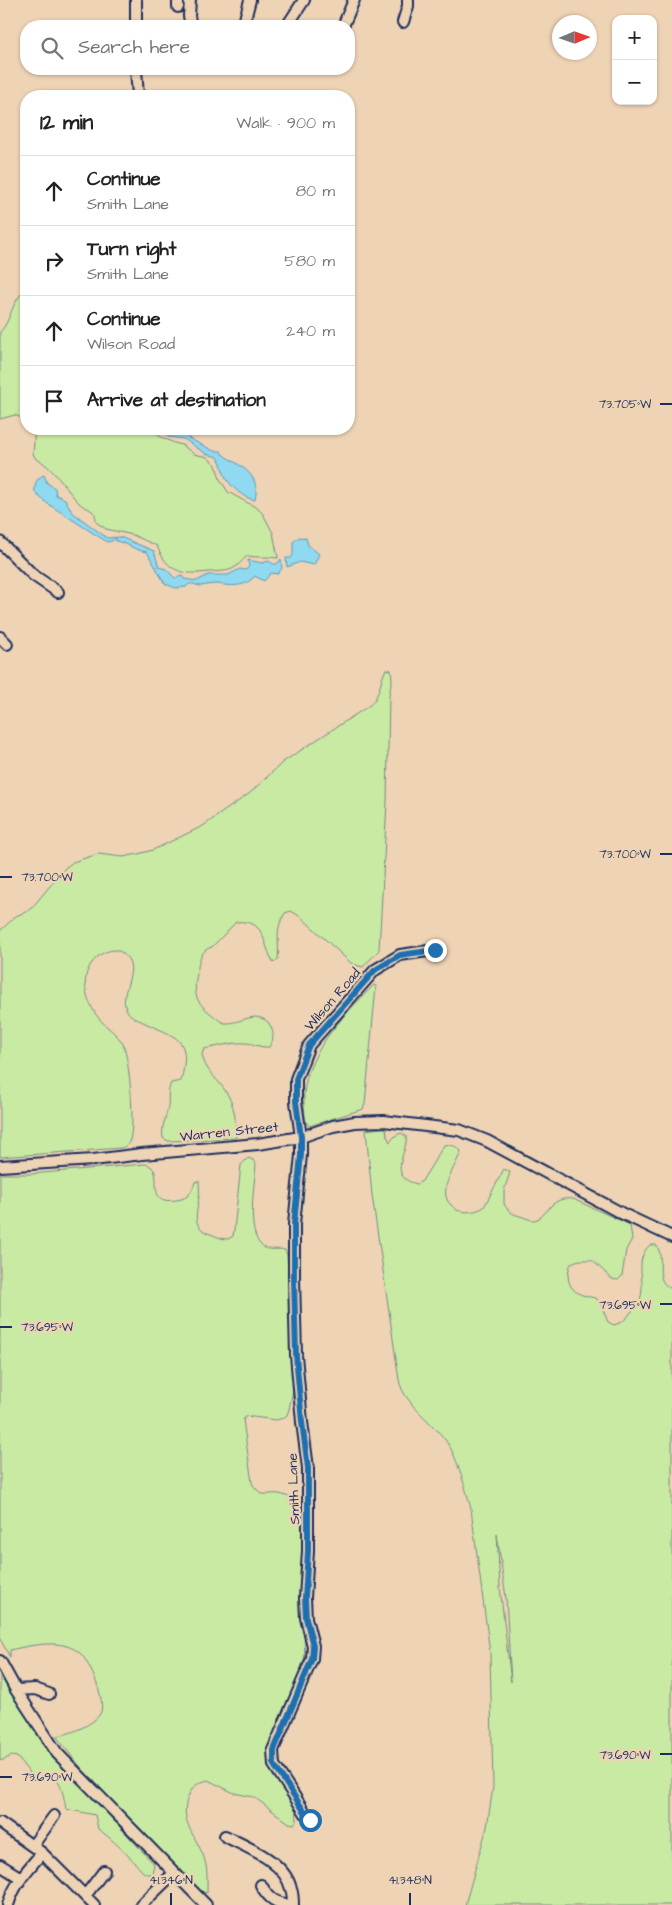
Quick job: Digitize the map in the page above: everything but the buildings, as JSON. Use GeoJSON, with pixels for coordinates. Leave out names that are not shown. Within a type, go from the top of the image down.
{"type":"FeatureCollection","features":[{"type":"Feature","properties":{"kind":"street"},"geometry":{"type":"LineString","coordinates":[[136,0],[136,20]]}},
{"type":"Feature","properties":{"kind":"street"},"geometry":{"type":"LineString","coordinates":[[190,0],[190,20]]}},
{"type":"Feature","properties":{"kind":"street"},"geometry":{"type":"LineString","coordinates":[[245,20],[250,0]]}},
{"type":"Feature","properties":{"kind":"street"},"geometry":{"type":"LineString","coordinates":[[291,20],[304,0]]}},
{"type":"Feature","properties":{"kind":"street"},"geometry":{"type":"LineString","coordinates":[[346,20],[354,0]]}},
{"type":"Feature","properties":{"kind":"street"},"geometry":{"type":"LineString","coordinates":[[403,22],[408,0]]}},
{"type":"Feature","properties":{"kind":"street"},"geometry":{"type":"LineString","coordinates":[[136,75],[138,90]]}},
{"type":"Feature","properties":{"kind":"street"},"geometry":{"type":"LineString","coordinates":[[0,542],[33,575],[58,592]]}},
{"type":"Feature","properties":{"kind":"street","name":"Wilson Road"},"geometry":{"type":"LineString","coordinates":[[301,1137],[296,1102],[296,1079],[309,1045],[375,970],[400,955],[435,950]]}},
{"type":"Feature","properties":{"kind":"street","name":"Warren Street"},"geometry":{"type":"LineString","coordinates":[[0,1166],[93,1160],[258,1144],[301,1137],[333,1126],[384,1120],[459,1130],[487,1141],[621,1213],[672,1237]]}},
{"type":"Feature","properties":{"kind":"street","name":"Smith Lane"},"geometry":{"type":"LineString","coordinates":[[301,1137],[294,1224],[294,1279],[296,1355],[308,1468],[306,1618],[313,1646],[312,1659],[274,1750],[274,1765],[310,1820]]}},
{"type":"Feature","properties":{"kind":"street"},"geometry":{"type":"LineString","coordinates":[[0,1661],[16,1690],[57,1753],[206,1905]]}},
{"type":"Feature","properties":{"kind":"street"},"geometry":{"type":"LineString","coordinates":[[16,1690],[35,1689],[50,1694]]}},
{"type":"Feature","properties":{"kind":"street"},"geometry":{"type":"LineString","coordinates":[[32,1845],[54,1816]]}},
{"type":"Feature","properties":{"kind":"street"},"geometry":{"type":"LineString","coordinates":[[0,1823],[42,1853],[94,1905]]}},
{"type":"Feature","properties":{"kind":"street"},"geometry":{"type":"LineString","coordinates":[[225,1836],[259,1854],[280,1869],[291,1888],[292,1905],[279,1903],[269,1898],[261,1885]]}},
{"type":"Feature","properties":{"kind":"street"},"geometry":{"type":"LineString","coordinates":[[8,1905],[14,1889],[21,1878],[42,1853]]}},
{"type":"Feature","properties":{"kind":"street"},"geometry":{"type":"LineString","coordinates":[[0,1866],[21,1878]]}},
{"type":"Feature","properties":{"kind":"street"},"geometry":{"type":"LineString","coordinates":[[85,1896],[104,1871]]}},
{"type":"Feature","properties":{"kind":"street"},"geometry":{"type":"LineString","coordinates":[[141,1905],[174,1873]]}},
{"type":"Feature","properties":{"kind":"green space"},"geometry":{"type":"Polygon","coordinates":[[[20,295],[20,417],[15,415],[0,419],[0,332],[7,323],[20,295]]]}},
{"type":"Feature","properties":{"kind":"green space"},"geometry":{"type":"Polygon","coordinates":[[[35,435],[158,435],[182,445],[194,454],[207,457],[216,465],[220,479],[228,492],[257,508],[263,514],[273,533],[278,558],[247,556],[234,568],[223,571],[191,573],[177,570],[166,562],[157,546],[133,535],[106,529],[96,522],[93,512],[82,506],[53,472],[36,459],[33,454],[35,435]]]}},
{"type":"Feature","properties":{"kind":"green space"},"geometry":{"type":"Polygon","coordinates":[[[386,669],[391,670],[392,680],[389,695],[387,802],[379,950],[363,967],[352,964],[301,917],[291,911],[285,913],[280,925],[278,959],[274,963],[258,928],[246,922],[236,922],[212,947],[202,954],[199,960],[195,991],[202,1006],[226,1023],[258,1017],[268,1022],[273,1031],[273,1038],[269,1047],[248,1043],[235,1043],[204,1049],[202,1054],[208,1069],[231,1100],[236,1138],[168,1141],[163,1138],[170,1086],[171,1083],[181,1081],[184,1066],[183,1047],[173,1036],[137,1019],[129,1013],[124,1001],[131,972],[130,965],[127,958],[121,952],[113,950],[100,955],[93,961],[88,969],[85,984],[92,1009],[120,1040],[125,1051],[132,1109],[131,1135],[128,1143],[121,1148],[0,1157],[0,931],[16,916],[30,910],[65,868],[73,862],[98,854],[123,857],[153,850],[203,826],[250,793],[283,762],[370,705],[378,693],[386,669]]]}},
{"type":"Feature","properties":{"kind":"green space"},"geometry":{"type":"Polygon","coordinates":[[[374,985],[376,986],[363,1109],[309,1126],[306,1121],[304,1104],[309,1070],[326,1038],[374,985]]]}},
{"type":"Feature","properties":{"kind":"green space"},"geometry":{"type":"Polygon","coordinates":[[[386,1127],[390,1142],[401,1133],[406,1136],[400,1170],[402,1176],[407,1181],[417,1184],[422,1181],[444,1145],[452,1145],[459,1149],[461,1151],[446,1186],[447,1199],[458,1210],[470,1212],[484,1207],[504,1169],[510,1172],[504,1191],[504,1204],[515,1214],[532,1220],[537,1219],[558,1201],[573,1199],[630,1225],[632,1239],[626,1250],[622,1276],[618,1280],[612,1279],[592,1260],[572,1263],[568,1274],[570,1285],[573,1289],[585,1296],[596,1298],[608,1322],[614,1325],[624,1320],[639,1302],[642,1287],[641,1265],[645,1251],[650,1245],[656,1245],[659,1251],[662,1280],[672,1289],[672,1905],[465,1905],[487,1827],[493,1787],[490,1653],[471,1509],[455,1457],[442,1436],[407,1398],[399,1380],[372,1195],[366,1130],[386,1127]],[[497,1534],[500,1587],[511,1682],[506,1598],[497,1534]]]}},
{"type":"Feature","properties":{"kind":"green space"},"geometry":{"type":"Polygon","coordinates":[[[248,1158],[256,1164],[252,1208],[254,1231],[257,1240],[265,1248],[285,1250],[287,1255],[294,1386],[289,1409],[287,1415],[276,1420],[246,1416],[243,1420],[252,1483],[263,1494],[279,1494],[291,1498],[300,1505],[304,1512],[300,1610],[305,1645],[304,1660],[301,1674],[277,1726],[270,1753],[271,1772],[293,1797],[297,1820],[294,1824],[289,1823],[254,1797],[234,1793],[208,1780],[195,1786],[190,1792],[185,1808],[187,1823],[205,1862],[207,1893],[197,1889],[188,1881],[126,1818],[83,1770],[56,1736],[80,1729],[92,1722],[100,1714],[102,1708],[93,1674],[81,1654],[67,1646],[46,1644],[10,1650],[10,1657],[0,1639],[0,1174],[31,1174],[145,1164],[152,1167],[155,1173],[157,1193],[160,1198],[166,1200],[184,1198],[191,1192],[195,1182],[199,1181],[196,1215],[198,1224],[206,1232],[228,1239],[233,1236],[241,1165],[248,1158]]]}},
{"type":"Feature","properties":{"kind":"green space"},"geometry":{"type":"Polygon","coordinates":[[[0,1675],[49,1753],[154,1864],[152,1874],[143,1872],[122,1849],[98,1829],[95,1815],[66,1809],[62,1789],[53,1777],[46,1775],[32,1776],[17,1757],[12,1756],[0,1761],[0,1675]]]}},
{"type":"Feature","properties":{"kind":"water"},"geometry":{"type":"Polygon","coordinates":[[[166,435],[186,435],[188,438],[214,451],[221,451],[222,454],[242,467],[252,477],[255,483],[255,500],[237,491],[230,483],[225,476],[218,457],[206,454],[184,439],[168,437],[166,435]]]}},
{"type":"Feature","properties":{"kind":"water"},"geometry":{"type":"Polygon","coordinates":[[[44,475],[47,483],[55,488],[56,495],[65,499],[72,512],[107,538],[120,537],[154,551],[159,567],[166,569],[175,578],[182,576],[184,579],[197,581],[208,575],[228,575],[240,569],[246,570],[249,566],[248,560],[262,563],[269,561],[277,564],[281,559],[282,568],[278,574],[271,573],[264,581],[255,576],[247,583],[237,585],[217,584],[201,586],[189,584],[186,587],[176,588],[165,584],[147,552],[116,541],[116,538],[107,542],[48,504],[35,493],[36,482],[44,475]]]}},
{"type":"Feature","properties":{"kind":"water"},"geometry":{"type":"Polygon","coordinates":[[[299,537],[306,538],[308,545],[319,554],[314,565],[300,562],[287,567],[286,558],[291,558],[293,555],[293,542],[299,537]]]}},
{"type":"Feature","properties":{"kind":"route"},"geometry":{"type":"LineString","coordinates":[[310,1820],[274,1765],[276,1742],[312,1659],[313,1646],[306,1618],[305,1598],[308,1551],[308,1468],[296,1355],[294,1224],[301,1155],[301,1137],[296,1102],[296,1079],[309,1045],[375,970],[400,955],[435,950]]}}]}
